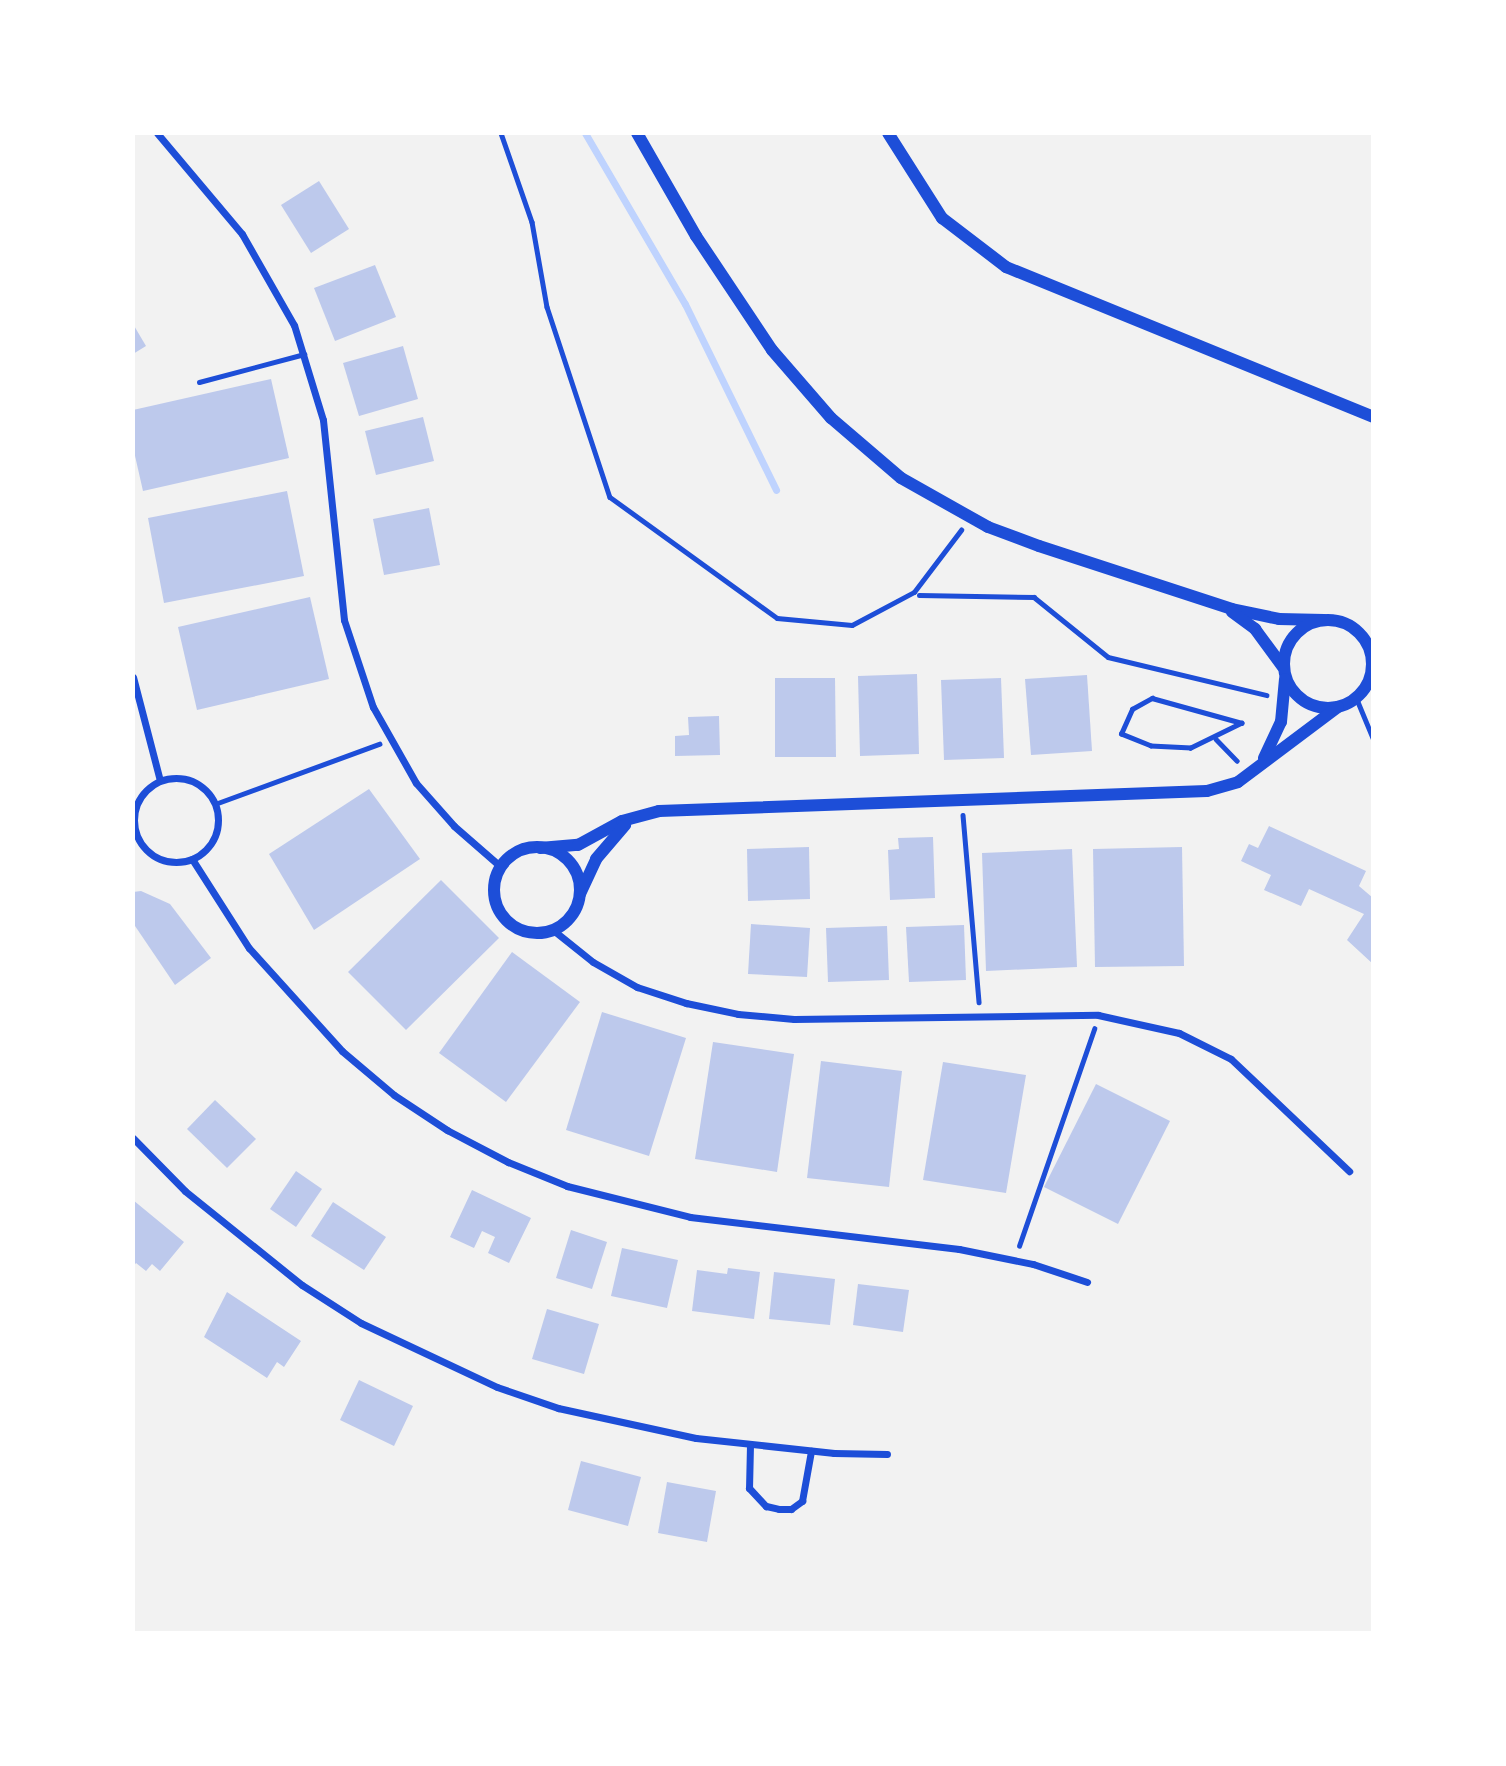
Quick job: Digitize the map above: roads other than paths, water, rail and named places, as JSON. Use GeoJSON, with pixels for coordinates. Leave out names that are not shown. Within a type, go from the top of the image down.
{"type":"FeatureCollection","features":[{"type":"Feature","properties":{"kind":"street"},"geometry":{"type":"LineString","coordinates":[[157,133],[242,234],[273,282],[303,354],[323,420],[344,620],[362,679],[389,740],[434,805],[501,867]]}},
{"type":"Feature","properties":{"kind":"street"},"geometry":{"type":"LineString","coordinates":[[636,816],[601,851],[579,894],[573,913],[553,930],[527,932],[504,918],[495,894],[501,867],[515,854],[540,848],[579,845],[636,816],[1198,792],[1224,788],[1250,774],[1338,707],[1356,698],[1371,675],[1369,647],[1351,626],[1324,620],[1269,617],[1223,606],[1039,546],[971,518],[901,478],[864,450],[800,385],[721,275],[637,133]]}},
{"type":"Feature","properties":{"kind":"street"},"geometry":{"type":"LineString","coordinates":[[888,133],[942,218],[1006,267],[1057,291],[1373,417]]}},
{"type":"Feature","properties":{"kind":"street"},"geometry":{"type":"LineString","coordinates":[[1223,606],[1255,629],[1304,701],[1317,707],[1338,707]]}},
{"type":"Feature","properties":{"kind":"street"},"geometry":{"type":"LineString","coordinates":[[1260,764],[1276,738],[1285,699],[1284,671],[1294,634],[1324,620]]}},
{"type":"Feature","properties":{"kind":"street"},"geometry":{"type":"LineString","coordinates":[[133,677],[160,781]]}},
{"type":"Feature","properties":{"kind":"street"},"geometry":{"type":"LineString","coordinates":[[160,781],[193,781],[215,804],[215,837],[192,859],[159,859],[135,837],[137,803],[160,781]]}},
{"type":"Feature","properties":{"kind":"street"},"geometry":{"type":"LineString","coordinates":[[540,848],[570,863],[579,894]]}},
{"type":"Feature","properties":{"kind":"street"},"geometry":{"type":"LineString","coordinates":[[192,859],[249,948],[342,1051],[394,1095],[447,1130],[508,1162],[567,1186],[690,1217],[940,1246],[1015,1260],[1087,1282]]}},
{"type":"Feature","properties":{"kind":"street"},"geometry":{"type":"LineString","coordinates":[[553,930],[614,976],[661,996],[712,1009],[794,1019],[981,1019],[1098,1015],[1179,1033],[1231,1059],[1349,1171]]}},
{"type":"Feature","properties":{"kind":"street"},"geometry":{"type":"LineString","coordinates":[[133,1138],[245,1243],[361,1323],[424,1356],[558,1408],[750,1444],[811,1451],[887,1454]]}},
{"type":"Feature","properties":{"kind":"street"},"geometry":{"type":"LineString","coordinates":[[750,1444],[749,1488],[766,1506],[779,1509],[791,1509],[802,1502],[811,1451]]}},
{"type":"Feature","properties":{"kind":"lane"},"geometry":{"type":"LineString","coordinates":[[199,382],[303,354]]}},
{"type":"Feature","properties":{"kind":"lane"},"geometry":{"type":"LineString","coordinates":[[1356,698],[1373,739]]}},
{"type":"Feature","properties":{"kind":"waterway"},"geometry":{"type":"LineString","coordinates":[[585,133],[685,304],[776,490]]}}]}
